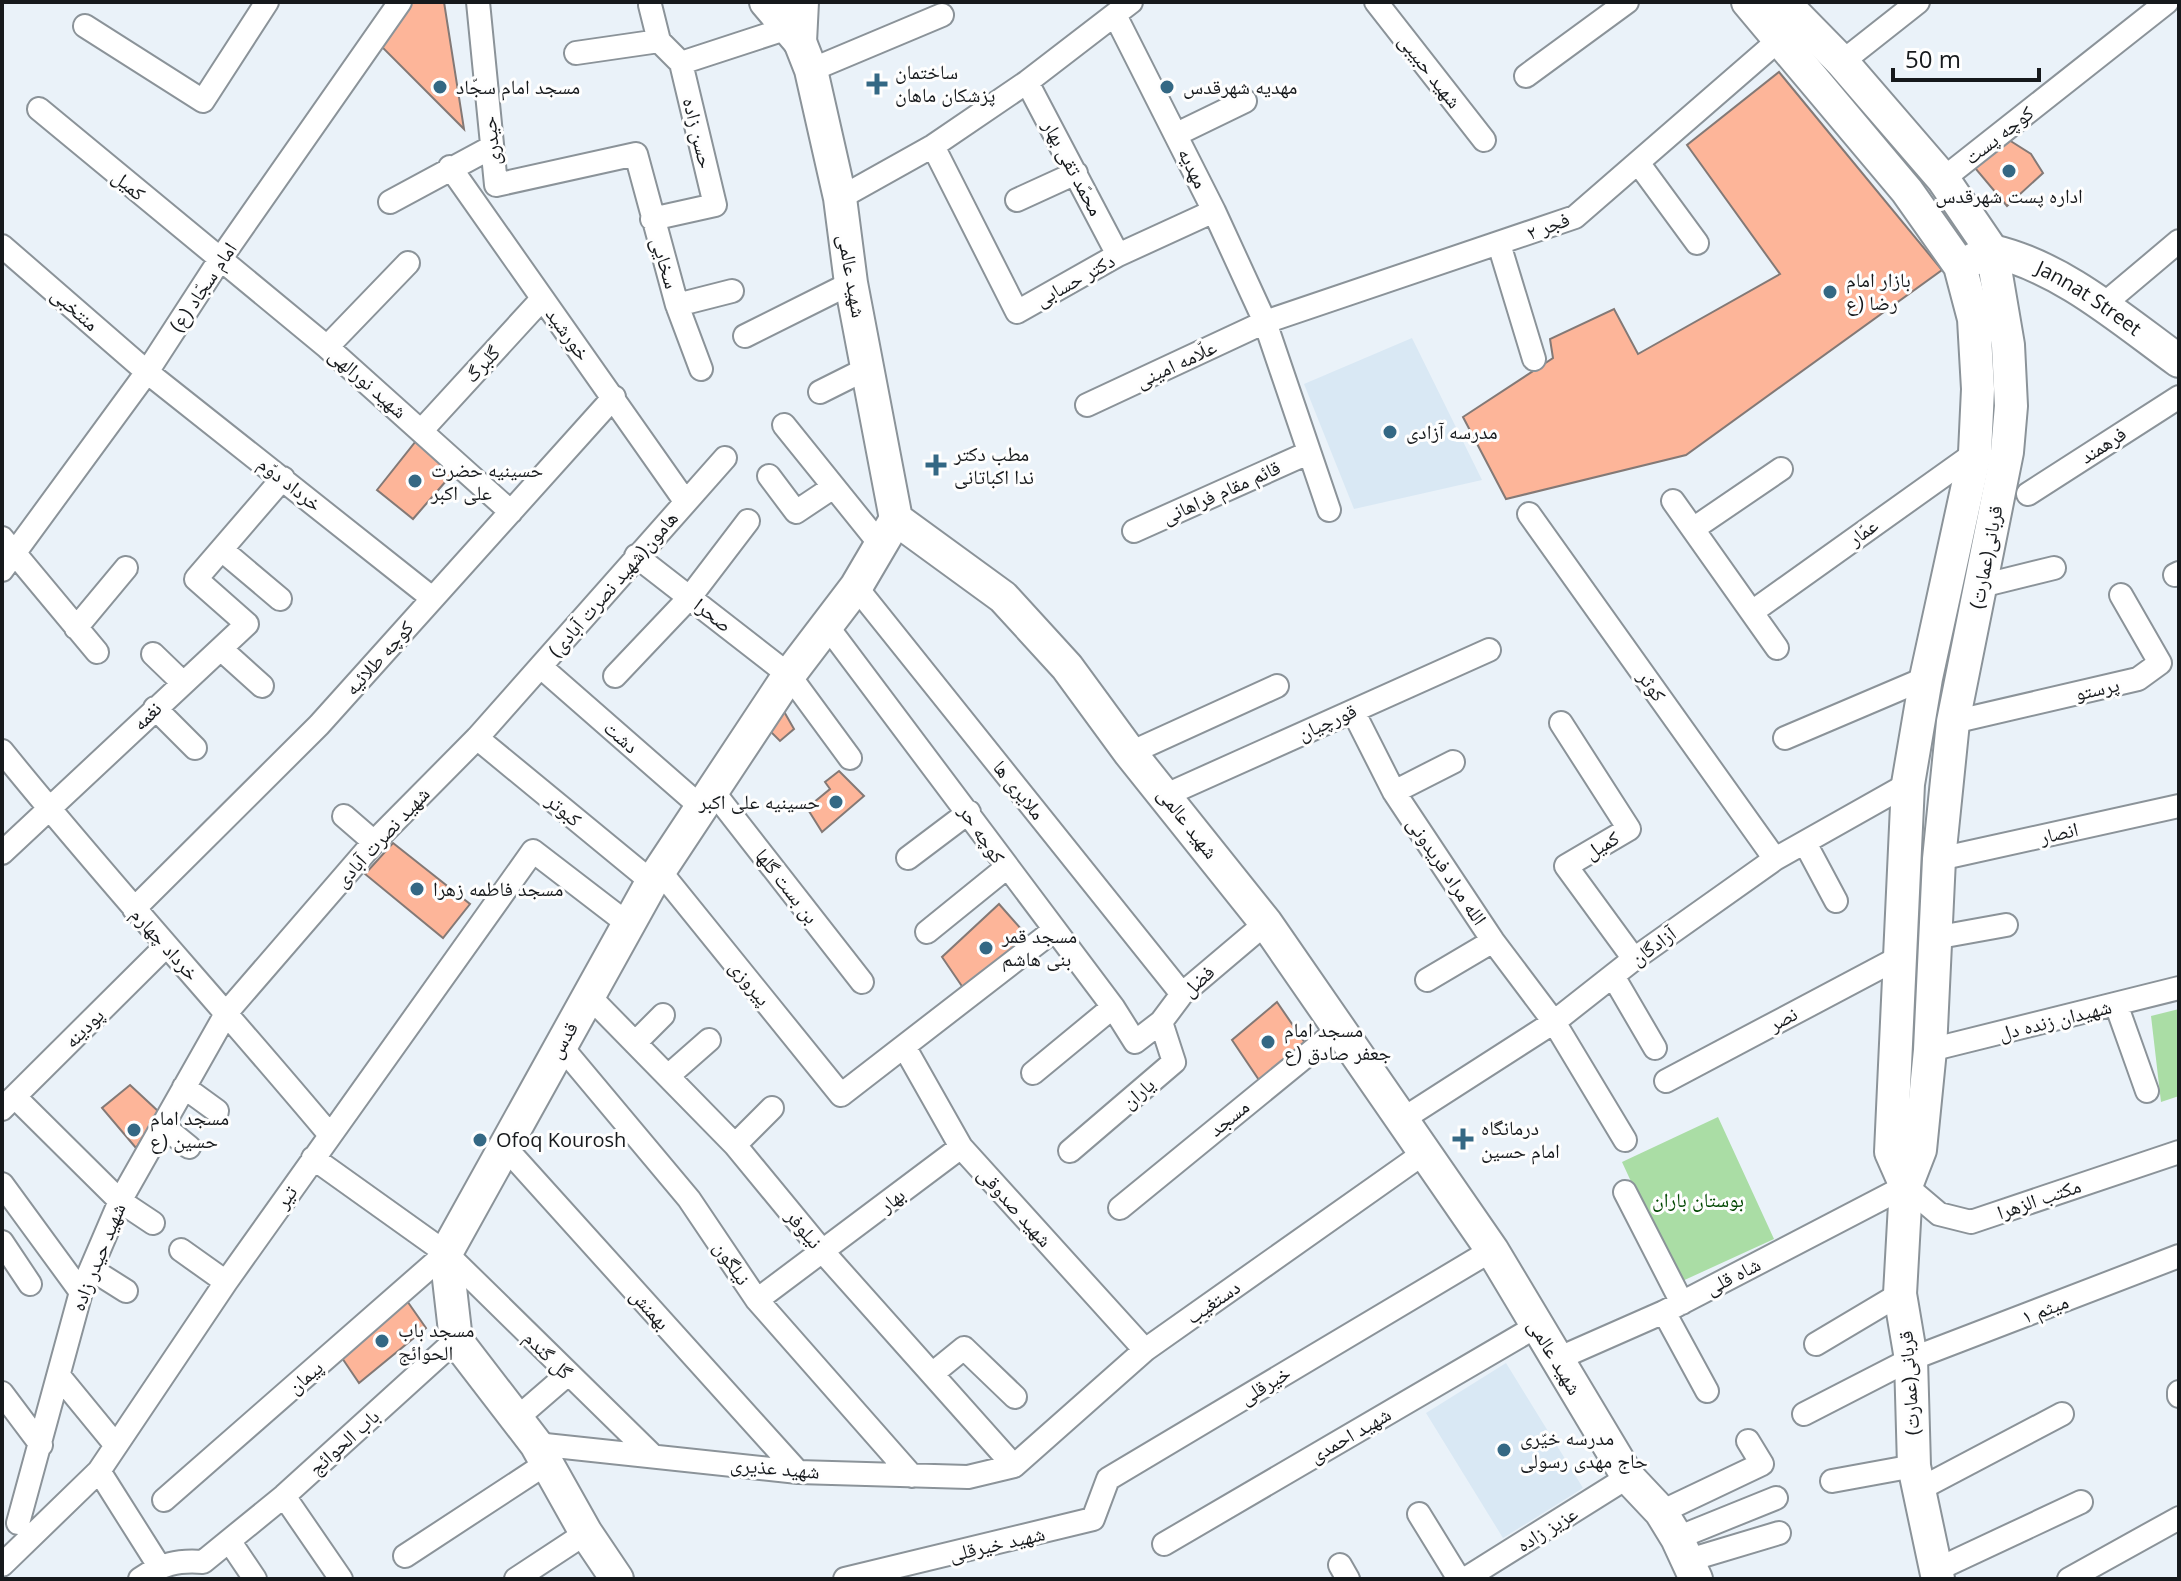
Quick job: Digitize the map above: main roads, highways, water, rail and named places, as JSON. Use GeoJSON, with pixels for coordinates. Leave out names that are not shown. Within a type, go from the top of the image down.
{"type":"FeatureCollection","features":[{"type":"Feature","properties":{"kind":"main road","name":"شهید عالمی"},"geometry":{"type":"LineString","coordinates":[[766,2],[800,36],[840,198],[851,283],[870,367],[888,532],[1003,597],[1067,667],[1130,753],[1266,923],[1403,1119],[1492,1250],[1555,1360],[1628,1477],[1681,1547]]}},
{"type":"Feature","properties":{"kind":"main road","name":"(عمارت)قربانی"},"geometry":{"type":"LineString","coordinates":[[1748,2],[1788,21],[1842,62],[1943,179],[1992,251],[2008,345],[2011,406],[2007,452],[1953,722],[1939,859],[1930,1050],[1920,1150],[1906,1186],[1900,1294],[1911,1359],[1916,1478],[1937,1574]]}},
{"type":"Feature","properties":{"kind":"main road","name":"(عمارت)قربانی"},"geometry":{"type":"LineString","coordinates":[[1788,21],[1960,266],[1974,319],[1978,389],[1975,453],[1926,678],[1908,784],[1891,1152],[1906,1186]]}},
{"type":"Feature","properties":{"kind":"main road"},"geometry":{"type":"LineString","coordinates":[[1960,266],[1992,251]]}},
{"type":"Feature","properties":{"kind":"main road","name":"Jannat Street"},"geometry":{"type":"LineString","coordinates":[[1992,251],[2037,265],[2103,305],[2179,361]]}},
{"type":"Feature","properties":{"kind":"main road","name":"قدس"},"geometry":{"type":"LineString","coordinates":[[617,1579],[533,1442],[456,1340],[446,1253],[503,1145],[655,876],[789,675],[856,587],[888,532]]}},
{"type":"Feature","properties":{"kind":"place","name":"ساختمان پزشکان ماهان"},"geometry":{"type":"Point","coordinates":[877,84]}},
{"type":"Feature","properties":{"kind":"place","name":"مسجد امام سجّاد"},"geometry":{"type":"Point","coordinates":[440,87]}},
{"type":"Feature","properties":{"kind":"place","name":"مهدیه شهرقدس"},"geometry":{"type":"Point","coordinates":[1167,87]}},
{"type":"Feature","properties":{"kind":"place","name":"اداره پست شهرقدس"},"geometry":{"type":"Point","coordinates":[2009,171]}},
{"type":"Feature","properties":{"kind":"place","name":"بازار امام رضا (ع"},"geometry":{"type":"Point","coordinates":[1830,292]}},
{"type":"Feature","properties":{"kind":"place","name":"مدرسه آزادی"},"geometry":{"type":"Point","coordinates":[1390,432]}},
{"type":"Feature","properties":{"kind":"place","name":"مطب دکتر ندا اکباتانی"},"geometry":{"type":"Point","coordinates":[936,465]}},
{"type":"Feature","properties":{"kind":"place","name":"حسینیه حضرت علی اکبر"},"geometry":{"type":"Point","coordinates":[415,481]}},
{"type":"Feature","properties":{"kind":"place","name":"حسینیه علی اکبر"},"geometry":{"type":"Point","coordinates":[836,802]}},
{"type":"Feature","properties":{"kind":"place","name":"مسجد فاطمه زهرا"},"geometry":{"type":"Point","coordinates":[417,889]}},
{"type":"Feature","properties":{"kind":"place","name":"مسجد قمر بنی هاشم"},"geometry":{"type":"Point","coordinates":[986,948]}},
{"type":"Feature","properties":{"kind":"place","name":"مسجد امام جعفر صادق (ع"},"geometry":{"type":"Point","coordinates":[1268,1042]}},
{"type":"Feature","properties":{"kind":"place","name":"مسجد امام حسین (ع"},"geometry":{"type":"Point","coordinates":[134,1130]}},
{"type":"Feature","properties":{"kind":"place","name":"درمانگاه امام حسین"},"geometry":{"type":"Point","coordinates":[1463,1139]}},
{"type":"Feature","properties":{"kind":"place","name":"Ofoq Kourosh"},"geometry":{"type":"Point","coordinates":[480,1140]}},
{"type":"Feature","properties":{"kind":"place","name":"مسجد باب الحوائج"},"geometry":{"type":"Point","coordinates":[382,1341]}},
{"type":"Feature","properties":{"kind":"place","name":"مدرسه خیّری حاج مهدی رسولی"},"geometry":{"type":"Point","coordinates":[1504,1450]}},
{"type":"Feature","properties":{"kind":"park label","name":"بوستان باران"},"geometry":{"type":"Point","coordinates":[1698,1200]}}]}
